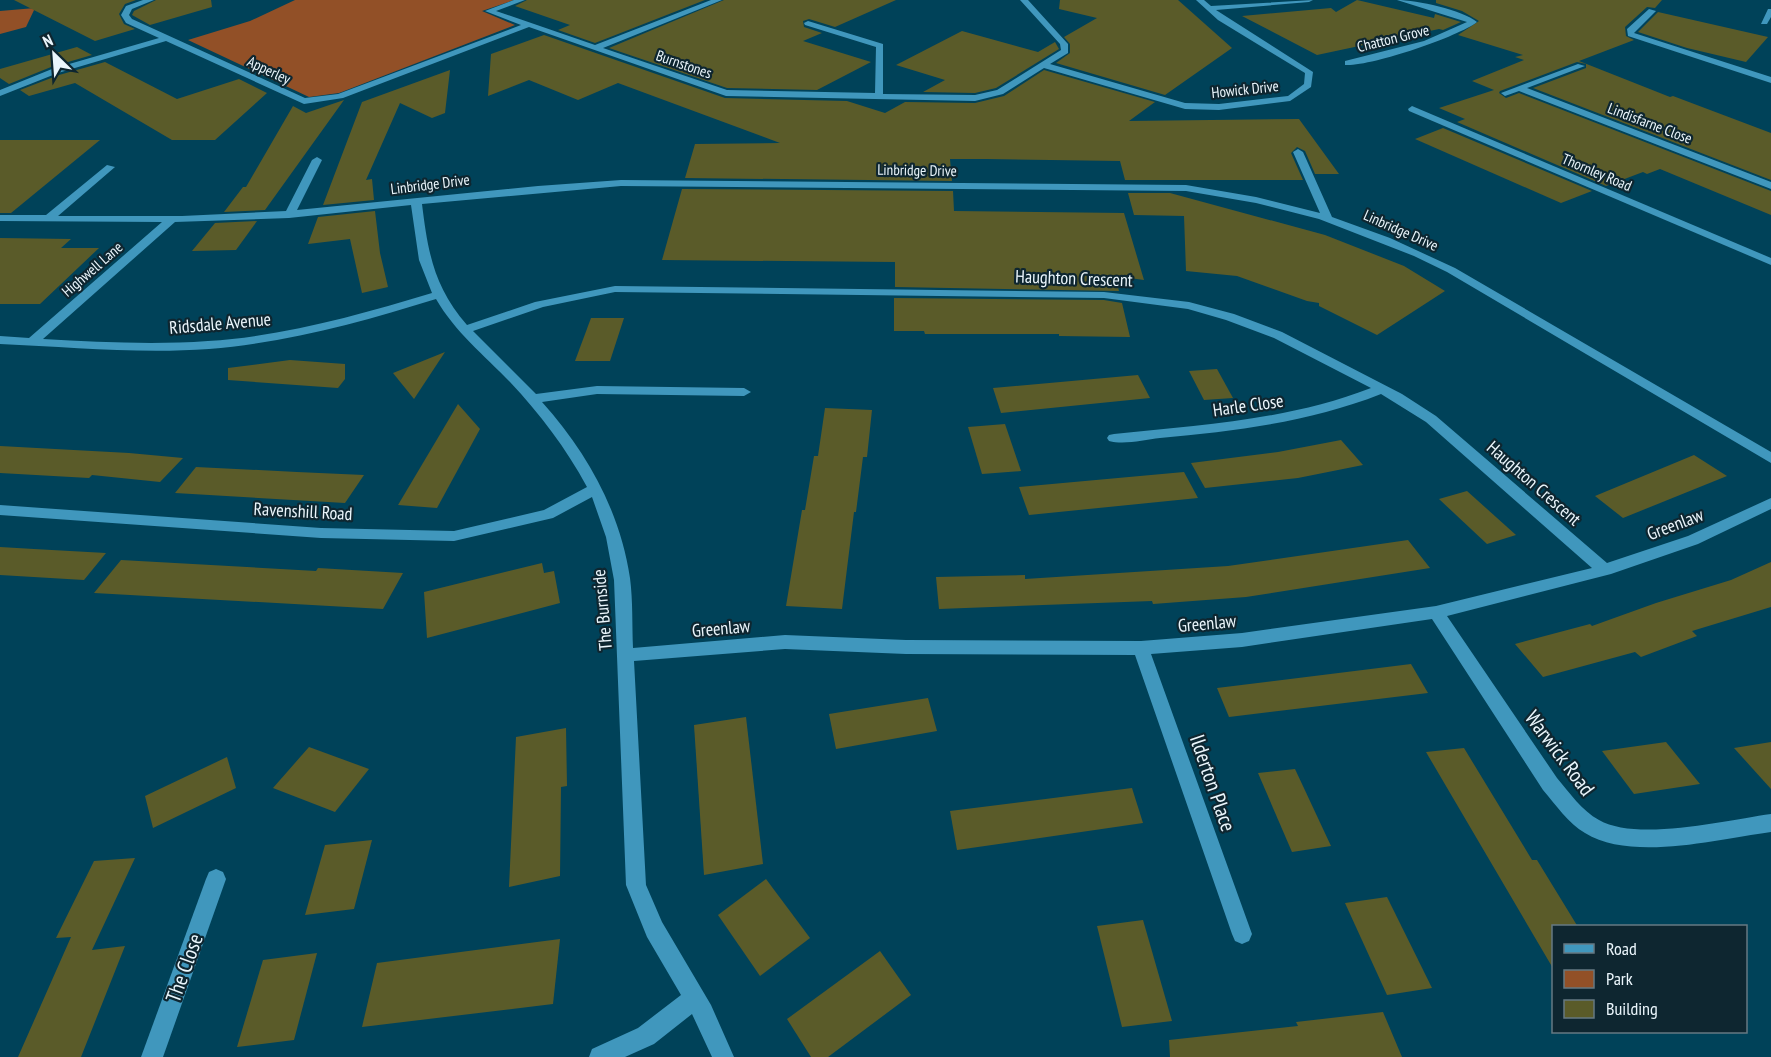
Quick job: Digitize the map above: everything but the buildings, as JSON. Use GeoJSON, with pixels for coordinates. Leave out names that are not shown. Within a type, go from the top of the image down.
{"type":"FeatureCollection","features":[{"type":"Feature","properties":{"kind":"street","name":"Apperley"},"geometry":{"type":"LineString","coordinates":[[150,0],[129,8],[125,15],[129,21],[304,101],[340,96],[528,25]]}},
{"type":"Feature","properties":{"kind":"street","name":"Burnstones"},"geometry":{"type":"LineString","coordinates":[[521,0],[489,11],[726,93],[975,98],[1000,92],[1065,51],[1064,44],[1024,0]]}},
{"type":"Feature","properties":{"kind":"street"},"geometry":{"type":"LineString","coordinates":[[595,48],[718,0]]}},
{"type":"Feature","properties":{"kind":"street","name":"Howick Drive"},"geometry":{"type":"LineString","coordinates":[[1044,65],[1185,106],[1219,107],[1290,98],[1308,84],[1309,72],[1221,18],[1200,0]]}},
{"type":"Feature","properties":{"kind":"street"},"geometry":{"type":"LineString","coordinates":[[1209,8],[1309,0]]}},
{"type":"Feature","properties":{"kind":"street","name":"Chatton Grove"},"geometry":{"type":"LineString","coordinates":[[1348,63],[1442,39],[1473,22],[1464,17],[1401,0]]}},
{"type":"Feature","properties":{"kind":"street"},"geometry":{"type":"LineString","coordinates":[[1764,22],[1771,10]]}},
{"type":"Feature","properties":{"kind":"street"},"geometry":{"type":"LineString","coordinates":[[1652,11],[1630,31],[1631,34],[1771,80]]}},
{"type":"Feature","properties":{"kind":"street"},"geometry":{"type":"LineString","coordinates":[[808,23],[880,46],[879,96]]}},
{"type":"Feature","properties":{"kind":"street"},"geometry":{"type":"LineString","coordinates":[[0,93],[56,71],[167,38]]}},
{"type":"Feature","properties":{"kind":"street"},"geometry":{"type":"LineString","coordinates":[[1505,93],[1581,66]]}},
{"type":"Feature","properties":{"kind":"street","name":"Lindisfarne Close"},"geometry":{"type":"LineString","coordinates":[[1519,88],[1771,186]]}},
{"type":"Feature","properties":{"kind":"street","name":"Thornley Road"},"geometry":{"type":"LineString","coordinates":[[1412,109],[1771,262]]}},
{"type":"Feature","properties":{"kind":"street"},"geometry":{"type":"LineString","coordinates":[[1298,152],[1326,217]]}},
{"type":"Feature","properties":{"kind":"street"},"geometry":{"type":"LineString","coordinates":[[289,215],[317,160]]}},
{"type":"Feature","properties":{"kind":"street"},"geometry":{"type":"LineString","coordinates":[[49,218],[110,167]]}},
{"type":"Feature","properties":{"kind":"street","name":"Linbridge Drive"},"geometry":{"type":"LineString","coordinates":[[0,218],[172,219],[289,215],[556,186],[621,183],[1186,188],[1234,195],[1326,217],[1408,248],[1451,270],[1771,458]]}},
{"type":"Feature","properties":{"kind":"street","name":"The Burnside"},"geometry":{"type":"LineString","coordinates":[[416,201],[428,273],[438,295],[465,330],[532,399],[565,439],[583,465],[612,531],[622,580],[632,845],[636,885],[644,912],[695,998],[723,1057]]}},
{"type":"Feature","properties":{"kind":"street","name":"Highwell Lane"},"geometry":{"type":"LineString","coordinates":[[32,342],[172,219]]}},
{"type":"Feature","properties":{"kind":"street","name":"Haughton Crescent"},"geometry":{"type":"LineString","coordinates":[[465,330],[531,305],[568,296],[615,289],[1104,295],[1189,306],[1230,317],[1278,334],[1382,389],[1431,419],[1605,570]]}},
{"type":"Feature","properties":{"kind":"street","name":"Ridsdale Avenue"},"geometry":{"type":"LineString","coordinates":[[0,340],[93,346],[211,345],[281,336],[326,327],[438,295]]}},
{"type":"Feature","properties":{"kind":"street","name":"Harle Close"},"geometry":{"type":"LineString","coordinates":[[1114,438],[1227,427],[1312,413],[1356,401],[1382,389]]}},
{"type":"Feature","properties":{"kind":"street"},"geometry":{"type":"LineString","coordinates":[[532,399],[597,390],[744,392]]}},
{"type":"Feature","properties":{"kind":"street","name":"Ravenshill Road"},"geometry":{"type":"LineString","coordinates":[[0,510],[321,533],[454,536],[548,514],[595,489]]}},
{"type":"Feature","properties":{"kind":"street","name":"Greenlaw"},"geometry":{"type":"LineString","coordinates":[[626,656],[785,642],[906,647],[1141,648],[1242,640],[1436,612],[1504,597],[1605,570],[1693,540],[1771,503]]}},
{"type":"Feature","properties":{"kind":"street","name":"Warwick Road"},"geometry":{"type":"LineString","coordinates":[[1436,612],[1550,784],[1571,809],[1593,827],[1623,838],[1654,839],[1771,823]]}},
{"type":"Feature","properties":{"kind":"street","name":"Ilderton Place"},"geometry":{"type":"LineString","coordinates":[[1141,648],[1242,934]]}},
{"type":"Feature","properties":{"kind":"street","name":"The Close"},"geometry":{"type":"LineString","coordinates":[[152,1057],[216,879]]}},
{"type":"Feature","properties":{"kind":"street"},"geometry":{"type":"LineString","coordinates":[[600,1057],[646,1036],[695,998]]}},
{"type":"Feature","properties":{"kind":"green space"},"geometry":{"type":"Polygon","coordinates":[[[295,0],[514,0],[482,11],[515,25],[339,93],[309,97],[188,40],[250,21],[295,0]]]}},
{"type":"Feature","properties":{"kind":"green space"},"geometry":{"type":"Polygon","coordinates":[[[35,8],[26,27],[0,34],[0,11],[35,8]]]}}]}
